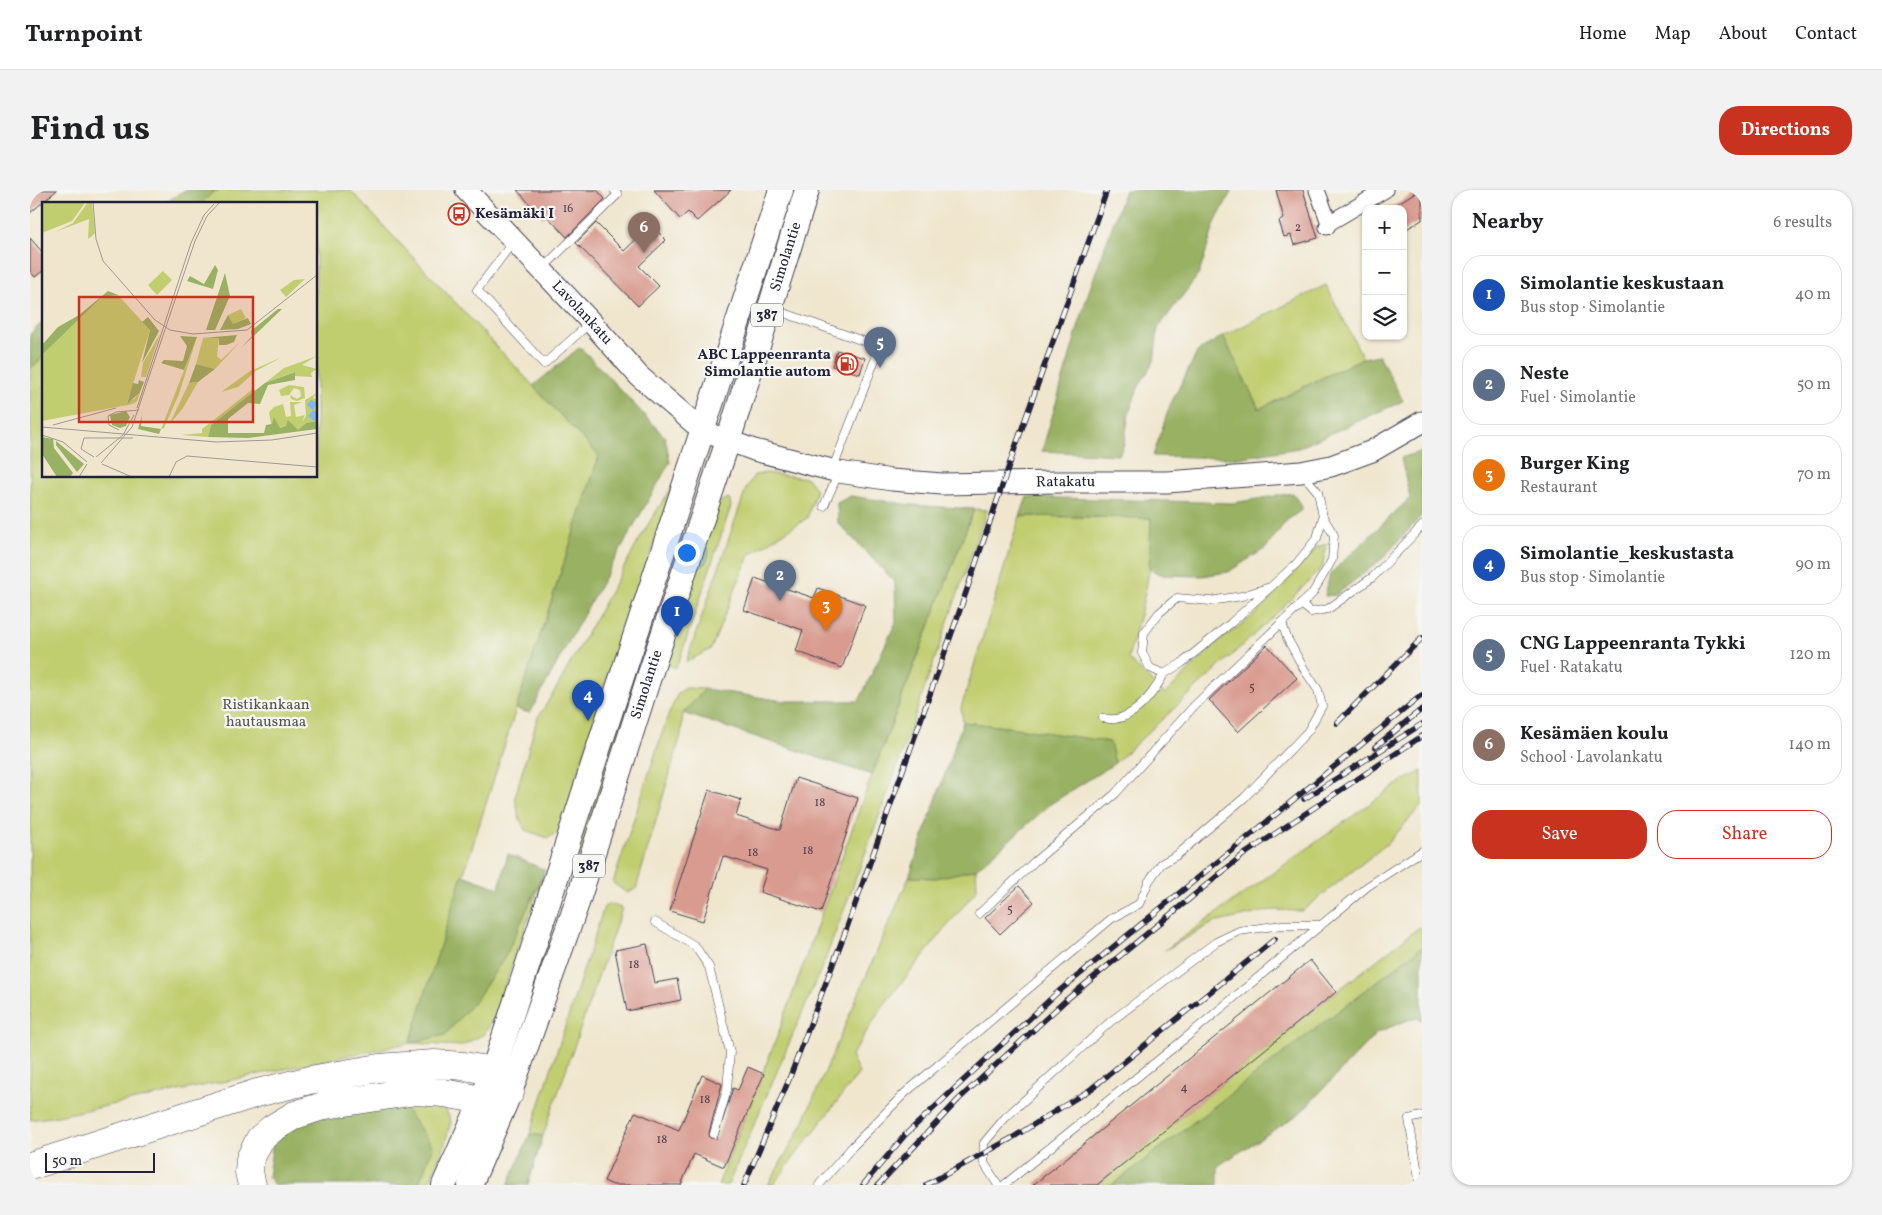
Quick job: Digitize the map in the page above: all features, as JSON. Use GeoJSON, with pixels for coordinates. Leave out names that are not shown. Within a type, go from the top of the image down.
{"type":"FeatureCollection","features":[{"type":"Feature","properties":{"kind":"highway"},"geometry":{"type":"LineString","coordinates":[[30,1166],[257,1093],[310,1080],[379,1068],[444,1065],[493,1071],[510,1092],[482,1100],[444,1093],[416,1091],[326,1105],[295,1115],[273,1128],[260,1139],[250,1160],[249,1172],[252,1185]]}},
{"type":"Feature","properties":{"kind":"main road","name":"Lavolankatu"},"geometry":{"type":"LineString","coordinates":[[466,190],[591,322],[639,376],[703,431]]}},
{"type":"Feature","properties":{"kind":"main road","name":"Simolantie"},"geometry":{"type":"LineString","coordinates":[[444,1185],[493,1071],[781,190]]}},
{"type":"Feature","properties":{"kind":"main road","name":"Simolantie"},"geometry":{"type":"LineString","coordinates":[[510,1092],[579,895],[808,190]]}},
{"type":"Feature","properties":{"kind":"main road","name":"Ratakatu"},"geometry":{"type":"LineString","coordinates":[[703,431],[754,450],[836,471],[892,480],[942,484],[1168,482],[1301,472],[1331,466],[1372,451],[1422,422]]}},
{"type":"Feature","properties":{"kind":"main road","name":"387"},"geometry":{"type":"LineString","coordinates":[[470,1185],[510,1092]]}},
{"type":"Feature","properties":{"kind":"street"},"geometry":{"type":"LineString","coordinates":[[1317,190],[1328,225],[1385,190]]}},
{"type":"Feature","properties":{"kind":"lane"},"geometry":{"type":"LineString","coordinates":[[542,270],[618,194],[614,190]]}},
{"type":"Feature","properties":{"kind":"lane"},"geometry":{"type":"LineString","coordinates":[[514,241],[477,290],[544,364],[591,322]]}},
{"type":"Feature","properties":{"kind":"lane"},"geometry":{"type":"LineString","coordinates":[[769,308],[880,347],[824,506]]}},
{"type":"Feature","properties":{"kind":"lane"},"geometry":{"type":"LineString","coordinates":[[979,914],[1034,862],[1115,794],[1194,706],[1312,594],[1332,560],[1334,535],[1323,516],[1318,492],[1301,472]]}},
{"type":"Feature","properties":{"kind":"lane"},"geometry":{"type":"LineString","coordinates":[[1103,718],[1115,719],[1130,713],[1153,693],[1164,674],[1182,663],[1270,587],[1296,563],[1317,538],[1323,516]]}},
{"type":"Feature","properties":{"kind":"lane"},"geometry":{"type":"LineString","coordinates":[[1302,604],[1311,612],[1328,609],[1373,576],[1422,526]]}},
{"type":"Feature","properties":{"kind":"lane"},"geometry":{"type":"LineString","coordinates":[[1164,674],[1150,668],[1142,653],[1144,633],[1159,613],[1177,598],[1210,601],[1242,596],[1270,587]]}},
{"type":"Feature","properties":{"kind":"lane"},"geometry":{"type":"LineString","coordinates":[[820,1185],[853,1146],[905,1093],[1111,919],[1139,904],[1149,881],[1161,864],[1177,855],[1244,798],[1308,730],[1322,706],[1318,690],[1287,638],[1282,622]]}},
{"type":"Feature","properties":{"kind":"lane"},"geometry":{"type":"LineString","coordinates":[[1004,1185],[1368,886],[1422,851]]}},
{"type":"Feature","properties":{"kind":"lane"},"geometry":{"type":"LineString","coordinates":[[654,922],[695,946],[709,967],[730,1052],[727,1090],[714,1134]]}},
{"type":"Feature","properties":{"kind":"lane"},"geometry":{"type":"LineString","coordinates":[[998,1185],[984,1163],[984,1143],[1012,1112],[1110,1022],[1216,942],[1239,931],[1282,925],[1321,925]]}},
{"type":"Feature","properties":{"kind":"lane"},"geometry":{"type":"LineString","coordinates":[[1420,1185],[1409,1119],[1422,1116]]}},
{"type":"Feature","properties":{"kind":"green space"},"geometry":{"type":"Polygon","coordinates":[[[185,190],[224,190],[214,191],[203,202],[166,202],[185,190]]]}},
{"type":"Feature","properties":{"kind":"green space","name":"Ristikankaan hautausmaa"},"geometry":{"type":"Polygon","coordinates":[[[350,190],[599,456],[410,1043],[505,957],[545,870],[494,1018],[484,1034],[461,1046],[409,1043],[58,1116],[30,1120],[30,369],[42,358],[42,478],[318,478],[318,202],[203,202],[214,191],[350,190]]]}},
{"type":"Feature","properties":{"kind":"green space"},"geometry":{"type":"Polygon","coordinates":[[[1125,190],[1232,190],[1215,223],[1199,274],[1158,328],[1154,361],[1138,388],[1129,413],[1124,444],[1119,455],[1042,451],[1087,297],[1125,190]]]}},
{"type":"Feature","properties":{"kind":"green space"},"geometry":{"type":"Polygon","coordinates":[[[1326,285],[1363,358],[1259,409],[1223,336],[1326,285]]]}},
{"type":"Feature","properties":{"kind":"green space"},"geometry":{"type":"Polygon","coordinates":[[[42,323],[42,358],[30,369],[30,334],[42,323]]]}},
{"type":"Feature","properties":{"kind":"green space"},"geometry":{"type":"Polygon","coordinates":[[[1223,336],[1259,409],[1363,358],[1379,355],[1403,401],[1298,448],[1238,458],[1153,456],[1170,405],[1198,351],[1223,336]]]}},
{"type":"Feature","properties":{"kind":"green space"},"geometry":{"type":"Polygon","coordinates":[[[580,347],[665,437],[670,462],[530,713],[516,709],[599,456],[533,386],[580,347]]]}},
{"type":"Feature","properties":{"kind":"green space"},"geometry":{"type":"Polygon","coordinates":[[[1422,451],[1422,515],[1383,558],[1336,595],[1325,596],[1330,574],[1410,498],[1401,458],[1422,451]]]}},
{"type":"Feature","properties":{"kind":"green space"},"geometry":{"type":"Polygon","coordinates":[[[766,473],[807,478],[816,490],[807,518],[749,555],[711,649],[686,662],[746,489],[754,475],[766,473]]]}},
{"type":"Feature","properties":{"kind":"green space"},"geometry":{"type":"Polygon","coordinates":[[[675,482],[625,631],[602,690],[562,830],[548,838],[525,830],[519,817],[515,797],[537,719],[557,687],[647,526],[675,482]]]}},
{"type":"Feature","properties":{"kind":"green space"},"geometry":{"type":"Polygon","coordinates":[[[1293,493],[1303,509],[1286,521],[1266,548],[1228,572],[1202,576],[1163,575],[1149,569],[1151,518],[1020,516],[1027,497],[1233,503],[1293,493]]]}},
{"type":"Feature","properties":{"kind":"green space"},"geometry":{"type":"Polygon","coordinates":[[[851,496],[911,505],[974,509],[872,775],[683,713],[705,689],[784,701],[859,701],[896,622],[895,582],[838,523],[837,503],[851,496]]]}},
{"type":"Feature","properties":{"kind":"green space"},"geometry":{"type":"Polygon","coordinates":[[[729,498],[731,506],[675,668],[665,663],[717,503],[729,498]]]}},
{"type":"Feature","properties":{"kind":"green space"},"geometry":{"type":"Polygon","coordinates":[[[974,509],[987,510],[890,787],[825,960],[728,1185],[718,1185],[777,1037],[863,799],[974,509]]]}},
{"type":"Feature","properties":{"kind":"green space"},"geometry":{"type":"Polygon","coordinates":[[[1020,516],[1152,518],[1149,572],[1128,659],[1165,694],[1217,643],[1255,614],[1283,586],[1317,547],[1327,544],[1322,568],[1272,618],[1115,763],[1109,742],[963,722],[961,708],[1020,516]]]}},
{"type":"Feature","properties":{"kind":"green space"},"geometry":{"type":"Polygon","coordinates":[[[649,626],[648,651],[582,856],[578,857],[573,854],[649,626]]]}},
{"type":"Feature","properties":{"kind":"green space"},"geometry":{"type":"Polygon","coordinates":[[[686,688],[705,689],[683,713],[681,735],[636,889],[627,893],[613,883],[667,718],[678,693],[686,688]]]}},
{"type":"Feature","properties":{"kind":"green space"},"geometry":{"type":"Polygon","coordinates":[[[963,722],[1110,742],[1115,763],[1052,803],[976,869],[936,878],[909,877],[963,722]]]}},
{"type":"Feature","properties":{"kind":"green space"},"geometry":{"type":"Polygon","coordinates":[[[1422,771],[1422,805],[1388,843],[1302,911],[1272,910],[1213,923],[1165,950],[1399,783],[1422,771]]]}},
{"type":"Feature","properties":{"kind":"green space"},"geometry":{"type":"Polygon","coordinates":[[[508,854],[545,870],[505,957],[478,997],[445,1035],[410,1043],[462,875],[499,888],[508,854]]]}},
{"type":"Feature","properties":{"kind":"green space"},"geometry":{"type":"Polygon","coordinates":[[[976,869],[977,889],[883,1006],[851,1056],[859,1073],[773,1185],[768,1185],[802,1125],[909,877],[936,878],[976,869]]]}},
{"type":"Feature","properties":{"kind":"green space"},"geometry":{"type":"Polygon","coordinates":[[[609,904],[622,908],[543,1136],[530,1134],[604,907],[609,904]]]}},
{"type":"Feature","properties":{"kind":"green space"},"geometry":{"type":"Polygon","coordinates":[[[1418,928],[1422,928],[1422,947],[1112,1185],[1097,1185],[1336,992],[1418,928]]]}},
{"type":"Feature","properties":{"kind":"green space"},"geometry":{"type":"Polygon","coordinates":[[[1422,947],[1422,1020],[1416,1017],[1378,1032],[1299,1114],[1218,1166],[1218,1185],[1112,1185],[1422,947]]]}},
{"type":"Feature","properties":{"kind":"green space"},"geometry":{"type":"Polygon","coordinates":[[[408,1097],[445,1107],[451,1122],[441,1156],[428,1185],[418,1185],[433,1147],[325,1112],[408,1097]]]}},
{"type":"Feature","properties":{"kind":"green space"},"geometry":{"type":"Polygon","coordinates":[[[401,1103],[433,1147],[418,1185],[274,1185],[268,1177],[274,1135],[313,1117],[401,1103]]]}},
{"type":"Feature","properties":{"kind":"green space"},"geometry":{"type":"Polygon","coordinates":[[[530,1134],[543,1136],[528,1185],[508,1185],[530,1134]]]}},
{"type":"Feature","properties":{"kind":"building"},"geometry":{"type":"Polygon","coordinates":[[[30,190],[57,190],[42,202],[30,213],[30,190]]]}},
{"type":"Feature","properties":{"kind":"building"},"geometry":{"type":"Polygon","coordinates":[[[517,190],[597,190],[605,199],[567,237],[546,215],[543,218],[517,190]]]}},
{"type":"Feature","properties":{"kind":"building"},"geometry":{"type":"Polygon","coordinates":[[[654,190],[731,190],[697,221],[688,212],[680,219],[654,190]]]}},
{"type":"Feature","properties":{"kind":"building"},"geometry":{"type":"Polygon","coordinates":[[[1276,190],[1303,190],[1318,238],[1294,245],[1291,235],[1284,237],[1279,221],[1284,219],[1276,190]]]}},
{"type":"Feature","properties":{"kind":"building"},"geometry":{"type":"Polygon","coordinates":[[[1422,190],[1422,220],[1407,229],[1407,205],[1395,205],[1422,190]]]}},
{"type":"Feature","properties":{"kind":"building"},"geometry":{"type":"Polygon","coordinates":[[[596,223],[624,251],[651,225],[666,240],[639,266],[659,286],[638,306],[576,243],[596,223]]]}},
{"type":"Feature","properties":{"kind":"building"},"geometry":{"type":"Polygon","coordinates":[[[30,238],[42,252],[42,272],[35,277],[30,271],[30,238]]]}},
{"type":"Feature","properties":{"kind":"building"},"geometry":{"type":"Polygon","coordinates":[[[837,350],[865,358],[860,374],[832,366],[837,350]]]}},
{"type":"Feature","properties":{"kind":"building"},"geometry":{"type":"Polygon","coordinates":[[[755,578],[814,598],[818,588],[865,605],[842,668],[796,651],[803,630],[744,610],[755,578]]]}},
{"type":"Feature","properties":{"kind":"building"},"geometry":{"type":"Polygon","coordinates":[[[1267,645],[1297,678],[1238,732],[1209,700],[1267,645]]]}},
{"type":"Feature","properties":{"kind":"building"},"geometry":{"type":"Polygon","coordinates":[[[796,778],[858,798],[821,912],[760,892],[767,870],[723,856],[703,921],[670,911],[709,790],[741,800],[736,816],[780,830],[796,778]]]}},
{"type":"Feature","properties":{"kind":"building"},"geometry":{"type":"Polygon","coordinates":[[[1019,886],[1034,902],[1000,934],[985,918],[1019,886]]]}},
{"type":"Feature","properties":{"kind":"building"},"geometry":{"type":"Polygon","coordinates":[[[647,944],[655,983],[677,979],[681,1000],[627,1011],[615,950],[647,944]]]}},
{"type":"Feature","properties":{"kind":"building"},"geometry":{"type":"Polygon","coordinates":[[[1310,960],[1336,992],[1097,1185],[1033,1185],[1310,960]]]}},
{"type":"Feature","properties":{"kind":"building"},"geometry":{"type":"Polygon","coordinates":[[[748,1067],[764,1074],[724,1167],[694,1154],[681,1185],[613,1185],[604,1181],[635,1112],[679,1130],[702,1075],[722,1084],[709,1133],[710,1138],[717,1138],[733,1088],[738,1090],[748,1067]]]}},
{"type":"Feature","properties":{"kind":"railway"},"geometry":{"type":"LineString","coordinates":[[744,1185],[788,1082],[846,930],[1107,190]]}},
{"type":"Feature","properties":{"kind":"railway"},"geometry":{"type":"LineString","coordinates":[[1337,723],[1422,638]]}},
{"type":"Feature","properties":{"kind":"railway"},"geometry":{"type":"LineString","coordinates":[[863,1185],[905,1135],[1058,992],[1422,695]]}},
{"type":"Feature","properties":{"kind":"railway"},"geometry":{"type":"LineString","coordinates":[[1375,747],[1422,709]]}},
{"type":"Feature","properties":{"kind":"railway"},"geometry":{"type":"LineString","coordinates":[[1304,799],[1422,724]]}},
{"type":"Feature","properties":{"kind":"railway"},"geometry":{"type":"LineString","coordinates":[[878,1185],[959,1099],[1066,1000],[1243,855],[1422,736]]}},
{"type":"Feature","properties":{"kind":"railway"},"geometry":{"type":"LineString","coordinates":[[926,1185],[1012,1138],[1091,1089],[1275,939]]}},
{"type":"Feature","properties":{"kind":"place","name":"Kesämäki I"},"geometry":{"type":"Point","coordinates":[459,214]}},
{"type":"Feature","properties":{"kind":"place","name":"Kesämäen koulu"},"geometry":{"type":"Point","coordinates":[644,253]}},
{"type":"Feature","properties":{"kind":"place","name":"ABC Lappeenranta Simolantie autom"},"geometry":{"type":"Point","coordinates":[847,364]}},
{"type":"Feature","properties":{"kind":"place","name":"CNG Lappeenranta Tykki"},"geometry":{"type":"Point","coordinates":[880,368]}},
{"type":"Feature","properties":{"kind":"place","name":"Neste"},"geometry":{"type":"Point","coordinates":[780,601]}},
{"type":"Feature","properties":{"kind":"place","name":"Burger King"},"geometry":{"type":"Point","coordinates":[826,631]}},
{"type":"Feature","properties":{"kind":"place","name":"Simolantie keskustaan"},"geometry":{"type":"Point","coordinates":[677,637]}},
{"type":"Feature","properties":{"kind":"place","name":"Simolantie_keskustasta"},"geometry":{"type":"Point","coordinates":[588,721]}}]}
